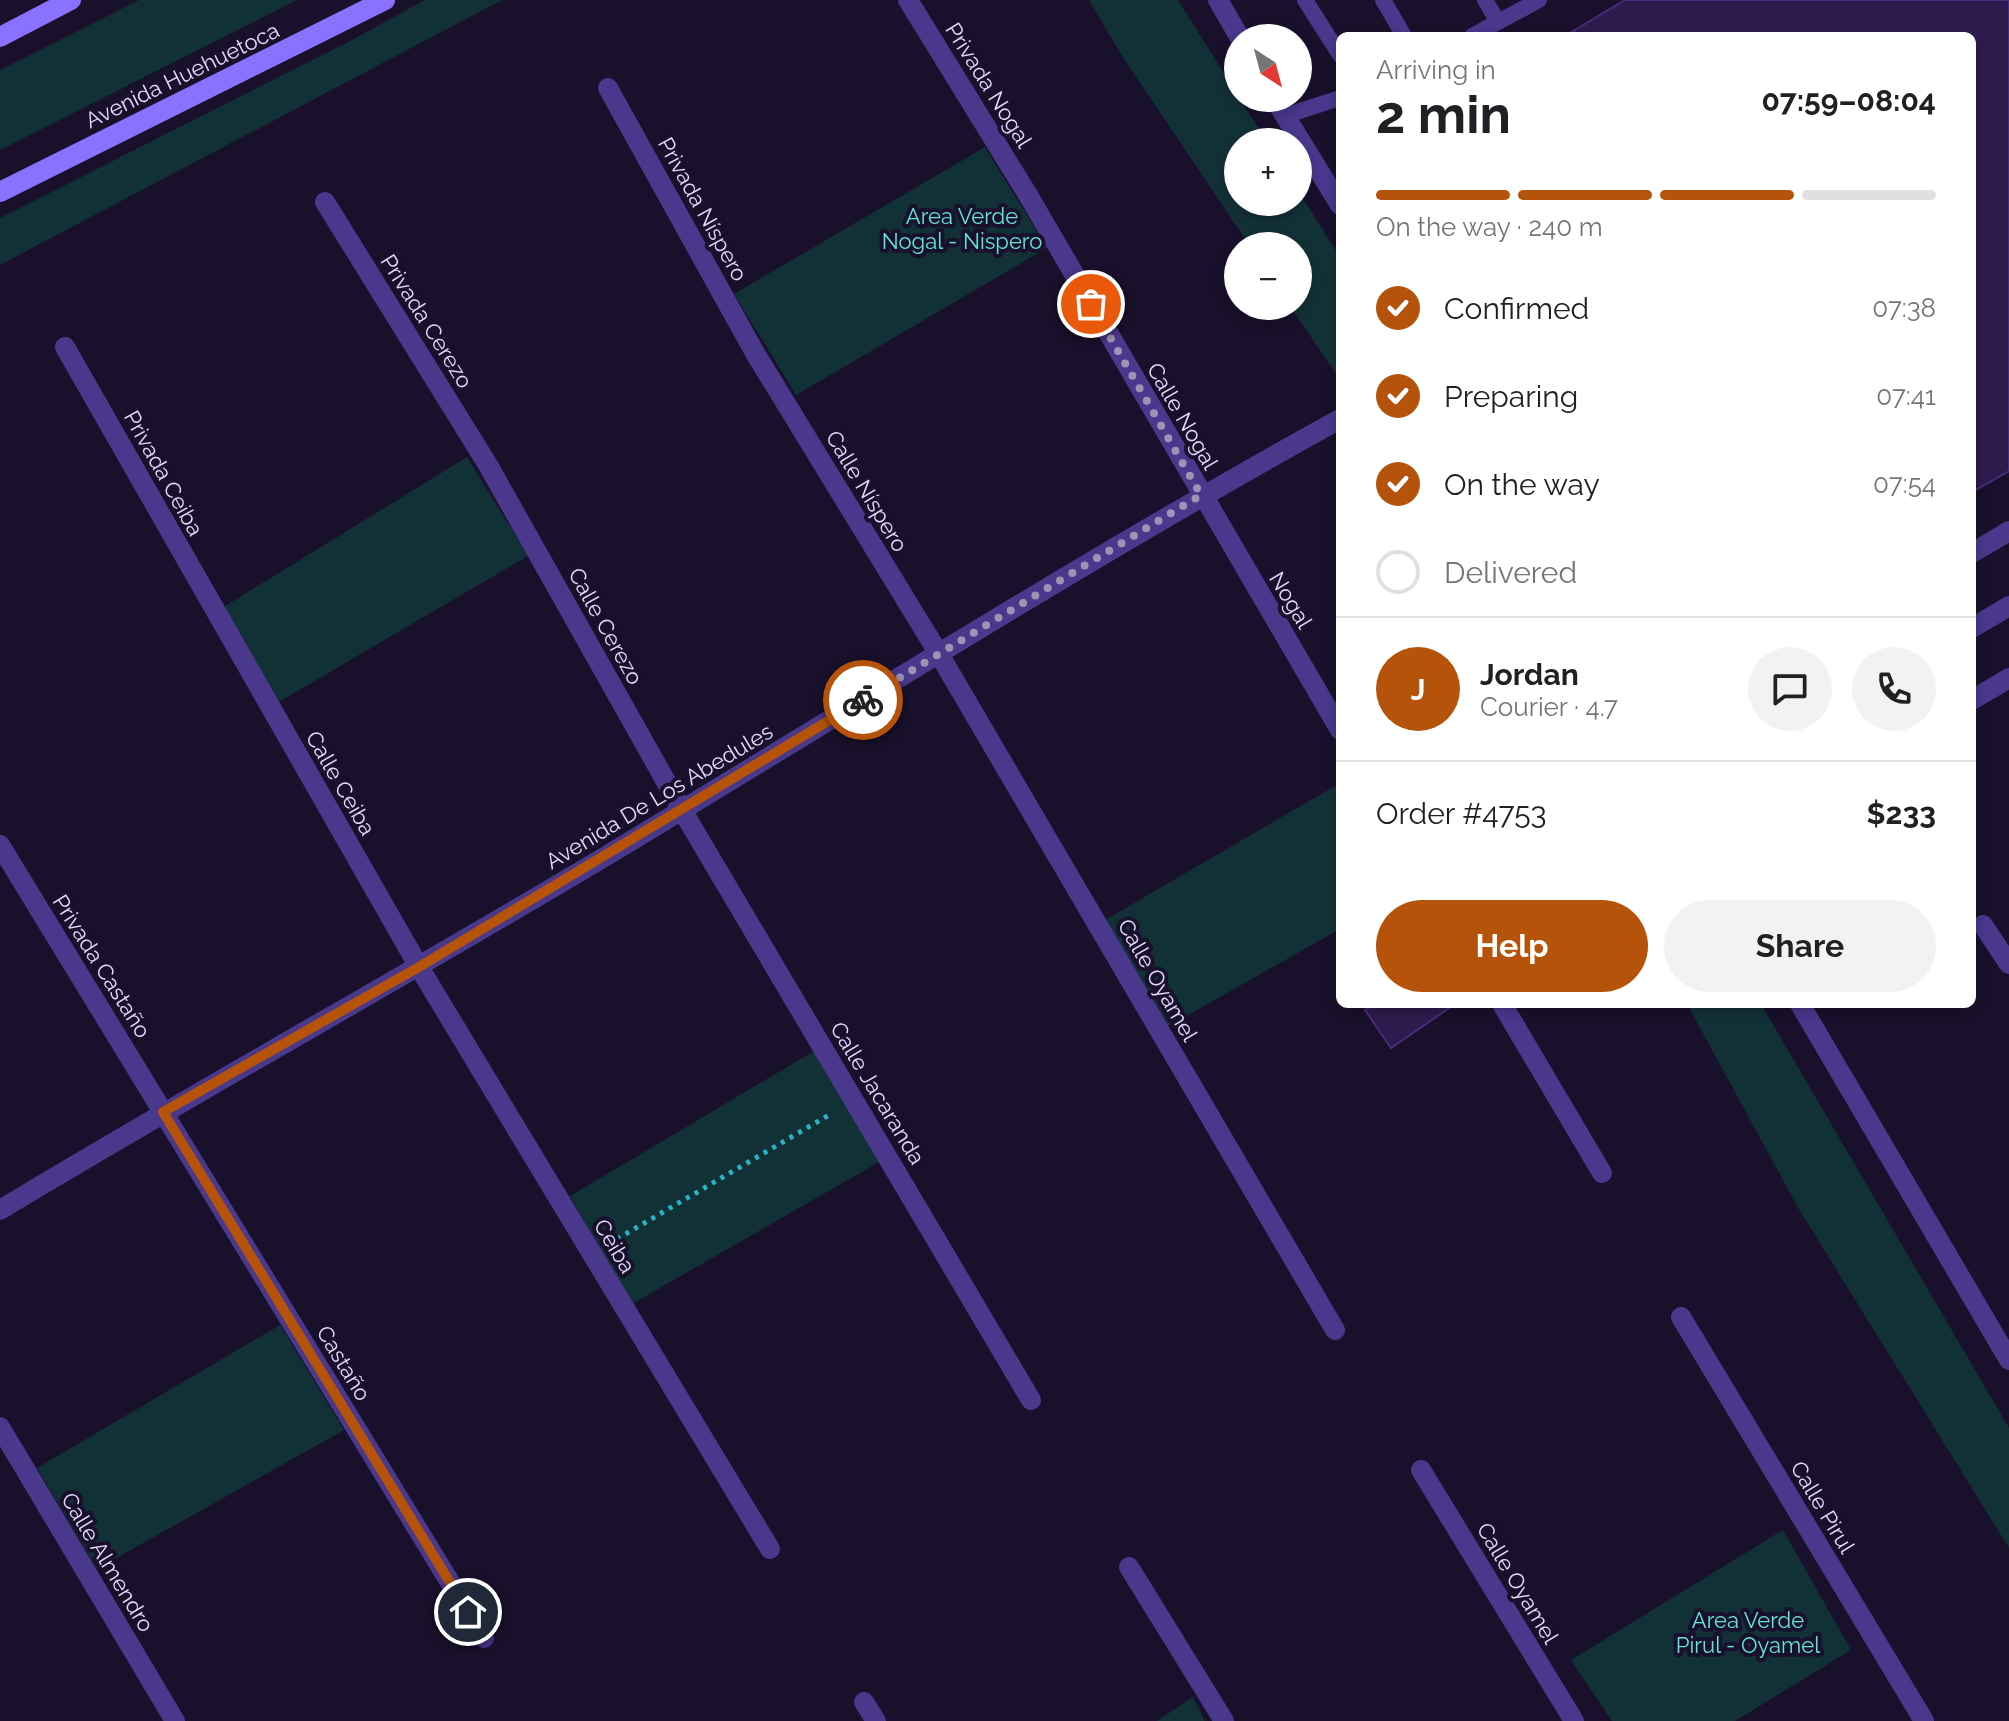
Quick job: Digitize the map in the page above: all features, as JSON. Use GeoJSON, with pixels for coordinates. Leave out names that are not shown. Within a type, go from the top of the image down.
{"type":"FeatureCollection","features":[{"type":"Feature","properties":{"kind":"main road"},"geometry":{"type":"LineString","coordinates":[[0,37],[71,0]]}},
{"type":"Feature","properties":{"kind":"main road","name":"Avenida Huehuetoca"},"geometry":{"type":"LineString","coordinates":[[0,192],[385,0]]}},
{"type":"Feature","properties":{"kind":"street","name":"Privada Nogal"},"geometry":{"type":"LineString","coordinates":[[908,0],[1028,195]]}},
{"type":"Feature","properties":{"kind":"street"},"geometry":{"type":"LineString","coordinates":[[1218,0],[1232,24]]}},
{"type":"Feature","properties":{"kind":"street","name":"Privada Níspero"},"geometry":{"type":"LineString","coordinates":[[608,88],[755,353]]}},
{"type":"Feature","properties":{"kind":"street"},"geometry":{"type":"LineString","coordinates":[[1282,112],[1336,199]]}},
{"type":"Feature","properties":{"kind":"street","name":"Calle Nogal"},"geometry":{"type":"LineString","coordinates":[[1028,195],[1201,495]]}},
{"type":"Feature","properties":{"kind":"street","name":"Privada Cerezo"},"geometry":{"type":"LineString","coordinates":[[325,202],[488,465]]}},
{"type":"Feature","properties":{"kind":"street","name":"Privada Ceiba"},"geometry":{"type":"LineString","coordinates":[[65,347],[221,622]]}},
{"type":"Feature","properties":{"kind":"street","name":"Calle Níspero"},"geometry":{"type":"LineString","coordinates":[[755,353],[939,654]]}},
{"type":"Feature","properties":{"kind":"street","name":"Avenida De Los Abedules"},"geometry":{"type":"LineString","coordinates":[[0,1210],[163,1112],[419,967],[1201,495],[1336,421]]}},
{"type":"Feature","properties":{"kind":"street","name":"Calle Cerezo"},"geometry":{"type":"LineString","coordinates":[[488,465],[682,810]]}},
{"type":"Feature","properties":{"kind":"street","name":"Nogal"},"geometry":{"type":"LineString","coordinates":[[1201,495],[1336,723]]}},
{"type":"Feature","properties":{"kind":"street"},"geometry":{"type":"LineString","coordinates":[[1976,551],[2009,531]]}},
{"type":"Feature","properties":{"kind":"street"},"geometry":{"type":"LineString","coordinates":[[1976,626],[2009,606]]}},
{"type":"Feature","properties":{"kind":"street","name":"Calle Ceiba"},"geometry":{"type":"LineString","coordinates":[[221,622],[419,967]]}},
{"type":"Feature","properties":{"kind":"street","name":"Calle Oyamel"},"geometry":{"type":"LineString","coordinates":[[939,654],[1335,1330]]}},
{"type":"Feature","properties":{"kind":"street"},"geometry":{"type":"LineString","coordinates":[[1976,698],[2009,678]]}},
{"type":"Feature","properties":{"kind":"street","name":"Calle Jacaranda"},"geometry":{"type":"LineString","coordinates":[[682,810],[1031,1400]]}},
{"type":"Feature","properties":{"kind":"street","name":"Privada Castaño"},"geometry":{"type":"LineString","coordinates":[[0,845],[163,1112]]}},
{"type":"Feature","properties":{"kind":"street"},"geometry":{"type":"LineString","coordinates":[[1983,925],[2009,964]]}},
{"type":"Feature","properties":{"kind":"street","name":"Ceiba"},"geometry":{"type":"LineString","coordinates":[[419,967],[770,1549]]}},
{"type":"Feature","properties":{"kind":"street"},"geometry":{"type":"LineString","coordinates":[[1504,1008],[1602,1173]]}},
{"type":"Feature","properties":{"kind":"street"},"geometry":{"type":"LineString","coordinates":[[1802,1008],[2009,1360]]}},
{"type":"Feature","properties":{"kind":"street","name":"Castaño"},"geometry":{"type":"LineString","coordinates":[[163,1112],[484,1638]]}},
{"type":"Feature","properties":{"kind":"street","name":"Calle Pirul"},"geometry":{"type":"LineString","coordinates":[[1681,1317],[1924,1721]]}},
{"type":"Feature","properties":{"kind":"street","name":"Calle Almendro"},"geometry":{"type":"LineString","coordinates":[[0,1427],[175,1721]]}},
{"type":"Feature","properties":{"kind":"street","name":"Calle Oyamel"},"geometry":{"type":"LineString","coordinates":[[1421,1470],[1574,1721]]}},
{"type":"Feature","properties":{"kind":"street"},"geometry":{"type":"LineString","coordinates":[[1129,1567],[1224,1721]]}},
{"type":"Feature","properties":{"kind":"street"},"geometry":{"type":"LineString","coordinates":[[864,1702],[876,1721]]}},
{"type":"Feature","properties":{"kind":"lane"},"geometry":{"type":"LineString","coordinates":[[1305,0],[1336,49]]}},
{"type":"Feature","properties":{"kind":"lane"},"geometry":{"type":"LineString","coordinates":[[1383,0],[1402,32]]}},
{"type":"Feature","properties":{"kind":"lane"},"geometry":{"type":"LineString","coordinates":[[1485,0],[1498,22]]}},
{"type":"Feature","properties":{"kind":"lane"},"geometry":{"type":"LineString","coordinates":[[1479,32],[1539,0]]}},
{"type":"Feature","properties":{"kind":"lane"},"geometry":{"type":"LineString","coordinates":[[1312,102],[1336,99]]}},
{"type":"Feature","properties":{"kind":"path"},"geometry":{"type":"LineString","coordinates":[[592,1253],[854,1100]]}},
{"type":"Feature","properties":{"kind":"green space"},"geometry":{"type":"Polygon","coordinates":[[[139,0],[297,0],[0,150],[0,70],[139,0]]]}},
{"type":"Feature","properties":{"kind":"green space"},"geometry":{"type":"Polygon","coordinates":[[[425,0],[502,0],[0,265],[0,218],[425,0]]]}},
{"type":"Feature","properties":{"kind":"green space"},"geometry":{"type":"Polygon","coordinates":[[[1089,0],[1178,0],[1224,73],[1224,112],[1248,112],[1258,128],[1224,128],[1224,207],[1120,53],[1089,0]]]}},
{"type":"Feature","properties":{"kind":"green space","name":"Area Verde Nogal - Nispero"},"geometry":{"type":"Polygon","coordinates":[[[985,147],[1047,248],[796,395],[734,294],[985,147]]]}},
{"type":"Feature","properties":{"kind":"green space"},"geometry":{"type":"Polygon","coordinates":[[[1312,213],[1336,251],[1336,374],[1299,320],[1312,320],[1312,232],[1241,232],[1230,216],[1312,216],[1312,213]]]}},
{"type":"Feature","properties":{"kind":"green space"},"geometry":{"type":"Polygon","coordinates":[[[467,457],[528,556],[277,703],[222,608],[467,457]]]}},
{"type":"Feature","properties":{"kind":"green space"},"geometry":{"type":"Polygon","coordinates":[[[1336,785],[1336,931],[1169,1026],[1105,920],[1336,785]]]}},
{"type":"Feature","properties":{"kind":"green space"},"geometry":{"type":"Polygon","coordinates":[[[1689,1008],[1763,1008],[2009,1428],[2009,1548],[1797,1206],[1689,1008]]]}},
{"type":"Feature","properties":{"kind":"green space"},"geometry":{"type":"Polygon","coordinates":[[[814,1051],[881,1161],[632,1304],[570,1196],[814,1051]]]}},
{"type":"Feature","properties":{"kind":"green space"},"geometry":{"type":"Polygon","coordinates":[[[280,1325],[344,1430],[97,1569],[37,1468],[280,1325]]]}},
{"type":"Feature","properties":{"kind":"green space","name":"Area Verde Pirul - Oyamel"},"geometry":{"type":"Polygon","coordinates":[[[1783,1530],[1851,1650],[1735,1721],[1612,1721],[1571,1660],[1783,1530]]]}},
{"type":"Feature","properties":{"kind":"green space"},"geometry":{"type":"Polygon","coordinates":[[[1193,1697],[1205,1721],[1157,1721],[1193,1697]]]}},
{"type":"Feature","properties":{"kind":"building"},"geometry":{"type":"Polygon","coordinates":[[[1625,0],[2009,0],[2009,471],[1976,490],[1976,32],[1572,32],[1625,0]]]}},
{"type":"Feature","properties":{"kind":"building"},"geometry":{"type":"Polygon","coordinates":[[[1368,1008],[1449,1008],[1391,1048],[1365,1010],[1368,1008]]]}},
{"type":"Feature","properties":{"kind":"way so far"},"geometry":{"type":"LineString","coordinates":[[863,700],[1201,495],[1091,304]]}},
{"type":"Feature","properties":{"kind":"route"},"geometry":{"type":"LineString","coordinates":[[468,1612],[163,1112],[419,967],[863,700]]}}]}
